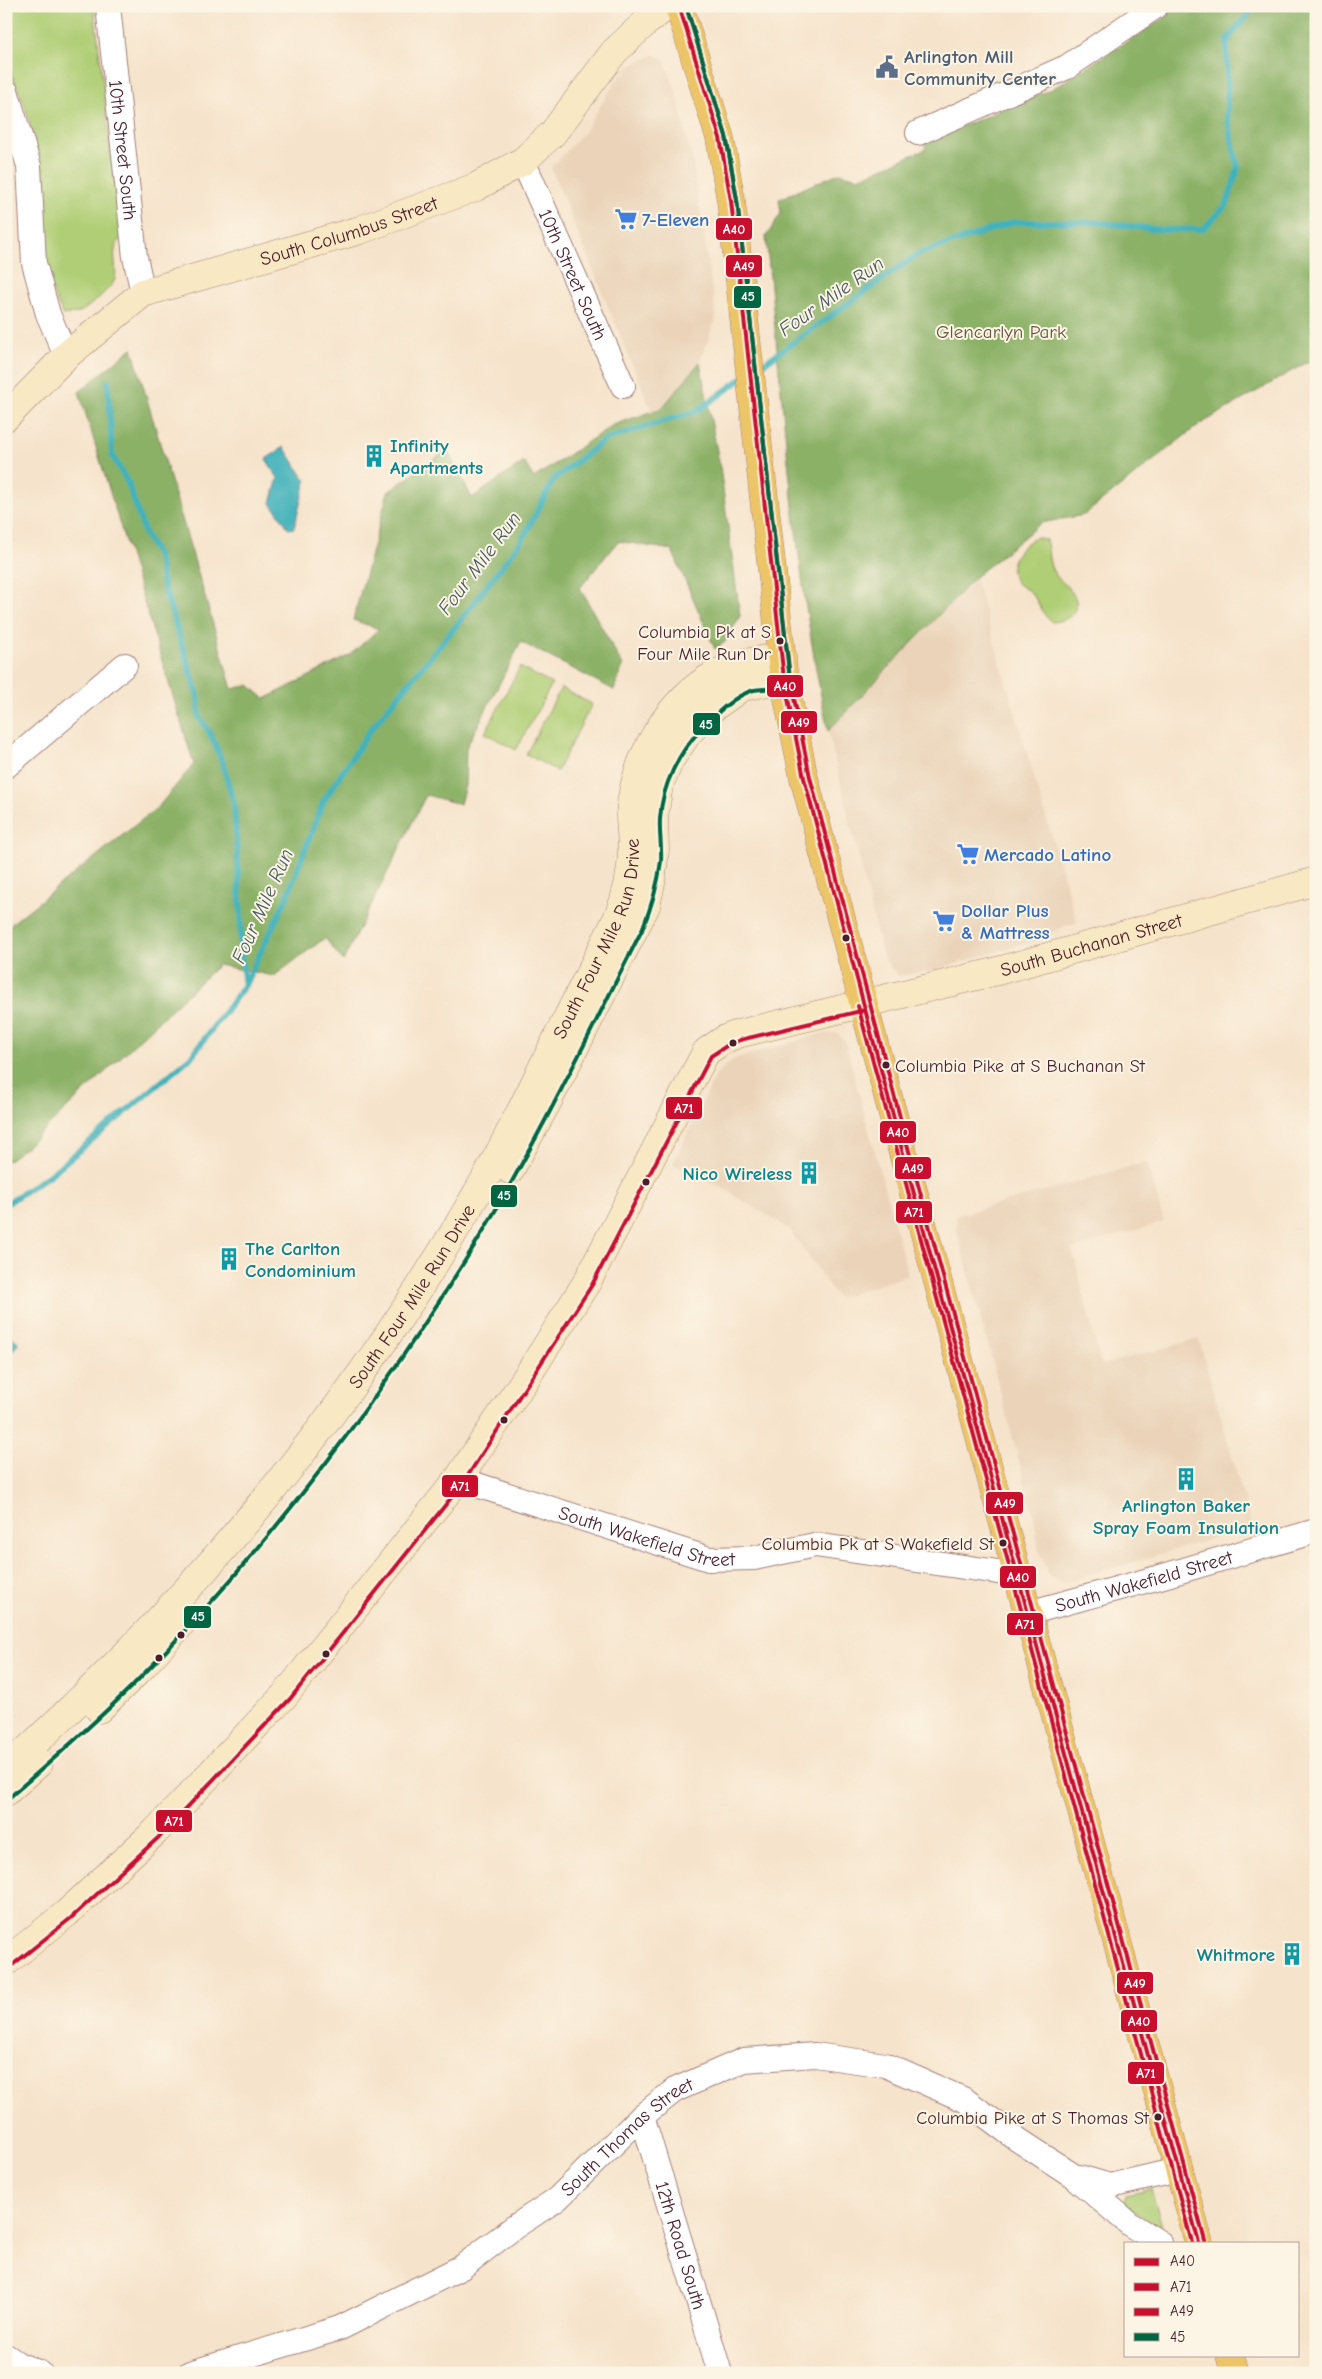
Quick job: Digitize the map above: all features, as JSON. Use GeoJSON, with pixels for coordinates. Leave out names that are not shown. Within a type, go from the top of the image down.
{"type":"FeatureCollection","features":[{"type":"Feature","properties":{"kind":"main road","name":"South Columbus Street"},"geometry":{"type":"LineString","coordinates":[[6,417],[66,356],[143,293],[360,230],[476,187],[523,162],[553,134],[614,52],[645,22],[667,6]]}},
{"type":"Feature","properties":{"kind":"main road"},"geometry":{"type":"LineString","coordinates":[[679,6],[720,138],[731,201],[783,668],[804,778],[1199,2242]]}},
{"type":"Feature","properties":{"kind":"main road","name":"South Four Mile Run Drive"},"geometry":{"type":"LineString","coordinates":[[6,1769],[76,1706],[180,1599],[283,1480],[373,1358],[427,1277],[478,1191],[617,919],[630,879],[632,850],[630,814],[637,777],[649,749],[668,717],[693,689],[717,674],[742,663],[783,668]]}},
{"type":"Feature","properties":{"kind":"main road","name":"South Four Mile Run Drive"},"geometry":{"type":"LineString","coordinates":[[6,1792],[140,1669],[206,1597],[297,1489],[388,1367],[482,1220],[546,1105],[646,906],[652,883],[655,850],[654,817],[659,785],[670,760],[688,733],[710,710],[742,687],[783,668]]}},
{"type":"Feature","properties":{"kind":"main road","name":"South Buchanan Street"},"geometry":{"type":"LineString","coordinates":[[864,1004],[1022,965],[1316,881]]}},
{"type":"Feature","properties":{"kind":"main road"},"geometry":{"type":"LineString","coordinates":[[6,1962],[67,1913],[154,1832],[285,1695],[458,1479],[524,1381],[587,1282],[706,1052],[725,1039],[738,1034],[864,1004]]}},
{"type":"Feature","properties":{"kind":"main road"},"geometry":{"type":"LineString","coordinates":[[1230,2356],[1235,2373]]}},
{"type":"Feature","properties":{"kind":"street","name":"10th Street South"},"geometry":{"type":"LineString","coordinates":[[108,6],[135,257],[143,293]]}},
{"type":"Feature","properties":{"kind":"street"},"geometry":{"type":"LineString","coordinates":[[918,133],[1066,66],[1156,6]]}},
{"type":"Feature","properties":{"kind":"street"},"geometry":{"type":"LineString","coordinates":[[6,91],[29,166],[34,263],[48,314],[66,356]]}},
{"type":"Feature","properties":{"kind":"street","name":"10th Street South"},"geometry":{"type":"LineString","coordinates":[[523,162],[623,386]]}},
{"type":"Feature","properties":{"kind":"street"},"geometry":{"type":"LineString","coordinates":[[6,766],[125,665]]}},
{"type":"Feature","properties":{"kind":"street","name":"South Wakefield Street"},"geometry":{"type":"LineString","coordinates":[[458,1479],[708,1559],[754,1558],[815,1545],[1018,1574]]}},
{"type":"Feature","properties":{"kind":"street","name":"South Wakefield Street"},"geometry":{"type":"LineString","coordinates":[[1028,1613],[1160,1577],[1316,1531]]}},
{"type":"Feature","properties":{"kind":"street","name":"South Thomas Street"},"geometry":{"type":"LineString","coordinates":[[190,2373],[340,2328],[462,2267],[513,2228],[557,2199],[642,2116],[675,2090],[744,2060],[815,2055],[885,2065],[965,2100],[1017,2139],[1072,2175],[1131,2225],[1158,2242]]}},
{"type":"Feature","properties":{"kind":"street","name":"12th Road South"},"geometry":{"type":"LineString","coordinates":[[642,2116],[720,2373]]}},
{"type":"Feature","properties":{"kind":"street","name":"South Thomas Street"},"geometry":{"type":"LineString","coordinates":[[1072,2175],[1110,2186],[1178,2170]]}},
{"type":"Feature","properties":{"kind":"street"},"geometry":{"type":"LineString","coordinates":[[6,2356],[18,2364],[40,2373]]}},
{"type":"Feature","properties":{"kind":"shaded area"},"geometry":{"type":"Polygon","coordinates":[[[654,55],[664,59],[676,92],[693,163],[716,318],[700,362],[662,408],[652,412],[551,168],[585,131],[619,76],[630,66],[654,55]]]}},
{"type":"Feature","properties":{"kind":"shaded area"},"geometry":{"type":"Polygon","coordinates":[[[975,577],[1077,922],[1065,926],[1044,938],[934,970],[899,976],[883,958],[828,731],[975,577]]]}},
{"type":"Feature","properties":{"kind":"shaded area"},"geometry":{"type":"Polygon","coordinates":[[[837,1033],[845,1042],[908,1275],[838,1298],[789,1229],[723,1188],[673,1164],[716,1075],[734,1059],[819,1034],[837,1033]]]}},
{"type":"Feature","properties":{"kind":"shaded area"},"geometry":{"type":"Polygon","coordinates":[[[1147,1162],[1164,1222],[1072,1249],[1101,1365],[1199,1339],[1252,1527],[1062,1583],[1050,1577],[1038,1549],[1035,1521],[957,1230],[956,1216],[1147,1162]]]}},
{"type":"Feature","properties":{"kind":"green space"},"geometry":{"type":"Polygon","coordinates":[[[6,6],[94,6],[121,238],[115,248],[116,274],[113,283],[99,298],[78,313],[63,315],[51,288],[45,256],[42,166],[25,106],[6,61],[6,6]]]}},
{"type":"Feature","properties":{"kind":"green space","name":"Glencarlyn Park"},"geometry":{"type":"Polygon","coordinates":[[[1177,6],[1316,6],[1316,357],[1197,426],[1084,515],[1041,523],[975,577],[828,731],[806,609],[798,547],[766,237],[781,213],[779,199],[839,173],[859,178],[926,149],[924,142],[1052,89],[1163,19],[1177,6]]]}},
{"type":"Feature","properties":{"kind":"green space"},"geometry":{"type":"Polygon","coordinates":[[[132,348],[232,689],[249,685],[265,699],[350,655],[379,629],[353,620],[388,492],[447,450],[472,498],[524,462],[534,478],[613,425],[662,408],[700,362],[720,467],[740,616],[725,642],[715,649],[672,550],[618,541],[580,588],[623,666],[614,690],[521,642],[466,748],[465,786],[460,804],[426,795],[343,961],[325,938],[274,976],[218,965],[27,1146],[6,1162],[6,928],[158,807],[194,764],[79,392],[132,348]]]}},
{"type":"Feature","properties":{"kind":"green space"},"geometry":{"type":"Polygon","coordinates":[[[1037,537],[1046,540],[1051,568],[1074,595],[1076,601],[1073,613],[1064,620],[1052,622],[1048,619],[1031,593],[1021,587],[1014,577],[1012,563],[1015,557],[1025,545],[1037,537]]]}},
{"type":"Feature","properties":{"kind":"green space"},"geometry":{"type":"Polygon","coordinates":[[[520,667],[552,684],[516,750],[485,733],[520,667]]]}},
{"type":"Feature","properties":{"kind":"green space"},"geometry":{"type":"Polygon","coordinates":[[[561,688],[592,704],[557,771],[526,754],[561,688]]]}},
{"type":"Feature","properties":{"kind":"green space"},"geometry":{"type":"Polygon","coordinates":[[[1151,2189],[1162,2226],[1156,2226],[1123,2204],[1126,2195],[1151,2189]]]}},
{"type":"Feature","properties":{"kind":"water"},"geometry":{"type":"Polygon","coordinates":[[[284,447],[306,481],[294,528],[289,529],[271,503],[278,478],[266,459],[284,447]]]}},
{"type":"Feature","properties":{"kind":"water"},"geometry":{"type":"Polygon","coordinates":[[[6,1332],[19,1343],[6,1358],[6,1332]]]}},
{"type":"Feature","properties":{"kind":"waterway","name":"Four Mile Run"},"geometry":{"type":"LineString","coordinates":[[756,369],[918,254],[1014,222],[1095,222],[1163,230],[1203,229],[1227,204],[1238,168],[1227,116],[1227,40],[1255,6]]}},
{"type":"Feature","properties":{"kind":"waterway","name":"Four Mile Run"},"geometry":{"type":"LineString","coordinates":[[6,1204],[51,1174],[191,1057],[245,985],[286,899],[324,800],[371,729],[460,621],[522,540],[554,479],[606,439],[697,411],[744,377]]}},
{"type":"Feature","properties":{"kind":"waterway"},"geometry":{"type":"LineString","coordinates":[[108,382],[112,455],[128,483],[145,534],[158,557],[163,585],[198,696],[199,717],[210,733],[222,761],[234,804],[241,917],[240,946],[245,985]]}},
{"type":"Feature","properties":{"kind":"transit line","name":"A40"},"geometry":{"type":"LineString","coordinates":[[679,6],[720,138],[731,201],[784,679],[804,778],[904,1157],[1199,2242]]}},
{"type":"Feature","properties":{"kind":"transit line","name":"A49"},"geometry":{"type":"LineString","coordinates":[[686,6],[726,136],[737,200],[790,678],[810,777],[910,1155],[1205,2241]]}},
{"type":"Feature","properties":{"kind":"transit line","name":"45"},"geometry":{"type":"LineString","coordinates":[[10,1797],[131,1687],[181,1635],[275,1527],[363,1413],[444,1294],[504,1196],[565,1083],[642,930],[654,896],[660,870],[661,806],[668,782],[679,758],[702,728],[740,696],[754,690],[783,686],[790,681],[737,200],[726,136],[686,6]]}},
{"type":"Feature","properties":{"kind":"transit line","name":"A71"},"geometry":{"type":"LineString","coordinates":[[858,1006],[1192,2242]]}},
{"type":"Feature","properties":{"kind":"transit line","name":"A71"},"geometry":{"type":"LineString","coordinates":[[10,1967],[71,1918],[159,1837],[290,1699],[463,1483],[592,1285],[711,1056],[740,1040],[865,1010]]}},
{"type":"Feature","properties":{"kind":"place","name":"Arlington Mill Community Center"},"geometry":{"type":"Point","coordinates":[887,67]}},
{"type":"Feature","properties":{"kind":"place","name":"7-Eleven"},"geometry":{"type":"Point","coordinates":[626,219]}},
{"type":"Feature","properties":{"kind":"place","name":"Infinity Apartments"},"geometry":{"type":"Point","coordinates":[374,456]}},
{"type":"Feature","properties":{"kind":"place","name":"Columbia Pk at S Four Mile Run Dr"},"geometry":{"type":"Point","coordinates":[780,641]}},
{"type":"Feature","properties":{"kind":"place","name":"Mercado Latino"},"geometry":{"type":"Point","coordinates":[968,854]}},
{"type":"Feature","properties":{"kind":"place","name":"Dollar Plus & Mattress"},"geometry":{"type":"Point","coordinates":[944,921]}},
{"type":"Feature","properties":{"kind":"place","name":"Columbia Pike at S Buchanan St"},"geometry":{"type":"Point","coordinates":[886,1065]}},
{"type":"Feature","properties":{"kind":"place","name":"Nico Wireless"},"geometry":{"type":"Point","coordinates":[809,1173]}},
{"type":"Feature","properties":{"kind":"place","name":"The Carlton Condominium"},"geometry":{"type":"Point","coordinates":[229,1259]}},
{"type":"Feature","properties":{"kind":"place","name":"Arlington Baker Spray Foam Insulation"},"geometry":{"type":"Point","coordinates":[1186,1479]}},
{"type":"Feature","properties":{"kind":"place","name":"Columbia Pk at S Wakefield St"},"geometry":{"type":"Point","coordinates":[1003,1543]}},
{"type":"Feature","properties":{"kind":"place","name":"Whitmore"},"geometry":{"type":"Point","coordinates":[1292,1954]}},
{"type":"Feature","properties":{"kind":"place","name":"Columbia Pike at S Thomas St"},"geometry":{"type":"Point","coordinates":[1158,2117]}}]}
